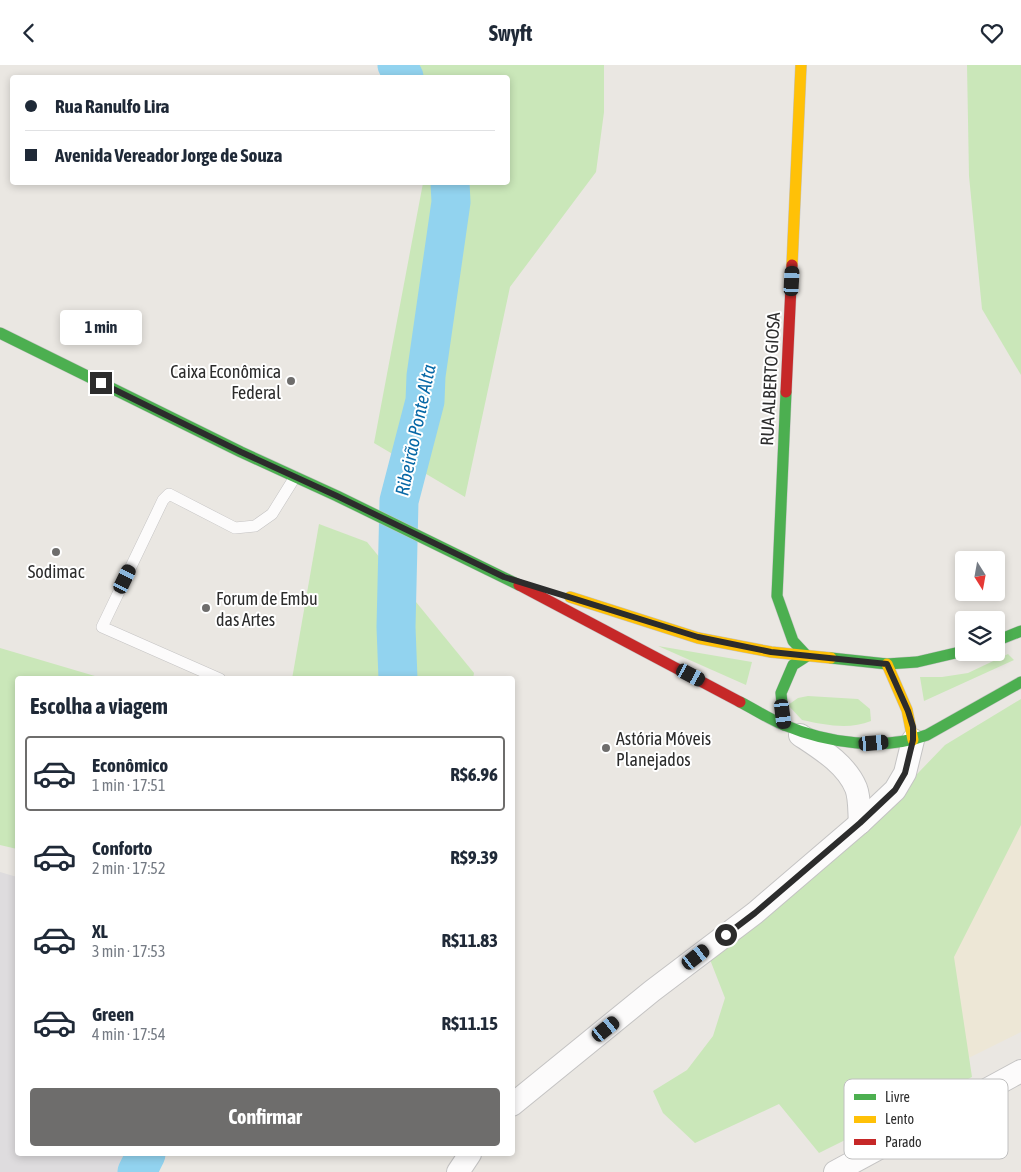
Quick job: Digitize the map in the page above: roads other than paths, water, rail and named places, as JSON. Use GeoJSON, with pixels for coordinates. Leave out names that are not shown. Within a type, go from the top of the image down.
{"type":"FeatureCollection","features":[{"type":"Feature","properties":{"kind":"main road","name":"RUA ALBERTO GIOSA"},"geometry":{"type":"LineString","coordinates":[[801,65],[777,596],[793,641],[807,656]]}},
{"type":"Feature","properties":{"kind":"main road"},"geometry":{"type":"LineString","coordinates":[[0,333],[241,452],[504,577],[784,725],[830,740],[874,743],[913,740],[927,735],[1021,682]]}},
{"type":"Feature","properties":{"kind":"main road"},"geometry":{"type":"LineString","coordinates":[[504,577],[698,637],[771,652],[887,664],[917,662],[955,654]]}},
{"type":"Feature","properties":{"kind":"main road"},"geometry":{"type":"LineString","coordinates":[[1005,637],[1021,631]]}},
{"type":"Feature","properties":{"kind":"main road"},"geometry":{"type":"LineString","coordinates":[[784,725],[781,693],[793,665],[807,656]]}},
{"type":"Feature","properties":{"kind":"main road"},"geometry":{"type":"LineString","coordinates":[[887,664],[908,711],[913,727],[913,740]]}},
{"type":"Feature","properties":{"kind":"street"},"geometry":{"type":"LineString","coordinates":[[784,725],[815,745],[844,769],[856,789],[860,823]]}},
{"type":"Feature","properties":{"kind":"street"},"geometry":{"type":"LineString","coordinates":[[515,1103],[652,991],[755,913],[860,823],[895,790],[905,773],[913,740]]}},
{"type":"Feature","properties":{"kind":"street"},"geometry":{"type":"LineString","coordinates":[[1006,1079],[1021,1071]]}},
{"type":"Feature","properties":{"kind":"street"},"geometry":{"type":"LineString","coordinates":[[458,1172],[469,1156]]}},
{"type":"Feature","properties":{"kind":"street"},"geometry":{"type":"LineString","coordinates":[[835,1172],[859,1159]]}},
{"type":"Feature","properties":{"kind":"lane"},"geometry":{"type":"LineString","coordinates":[[213,676],[102,627],[163,500],[169,494],[235,528],[255,526],[272,515],[296,477]]}},
{"type":"Feature","properties":{"kind":"waterway","name":"Ribeirão Ponte Alta"},"geometry":{"type":"LineString","coordinates":[[397,65],[403,75]]}},
{"type":"Feature","properties":{"kind":"waterway","name":"Ribeirão Ponte Alta"},"geometry":{"type":"LineString","coordinates":[[398,676],[396,627],[399,501],[425,401],[426,376],[451,202],[450,185]]}},
{"type":"Feature","properties":{"kind":"waterway","name":"Ribeirão Ponte Alta"},"geometry":{"type":"LineString","coordinates":[[137,1172],[145,1156]]}},
{"type":"Feature","properties":{"kind":"place","name":"Caixa Econômica Federal"},"geometry":{"type":"Point","coordinates":[291,381]}},
{"type":"Feature","properties":{"kind":"place","name":"Sodimac"},"geometry":{"type":"Point","coordinates":[56,552]}},
{"type":"Feature","properties":{"kind":"place","name":"Forum de Embu das Artes"},"geometry":{"type":"Point","coordinates":[206,608]}},
{"type":"Feature","properties":{"kind":"place","name":"Astória Móveis Planejados"},"geometry":{"type":"Point","coordinates":[606,748]}}]}
